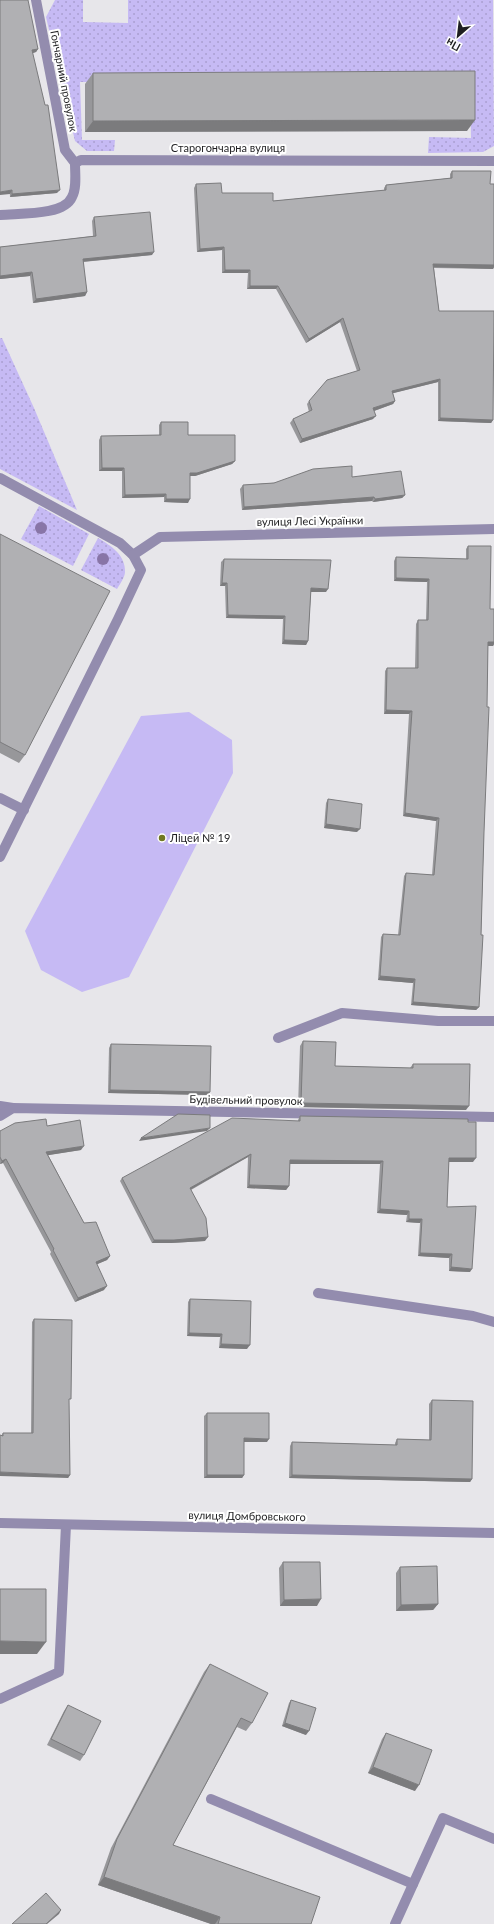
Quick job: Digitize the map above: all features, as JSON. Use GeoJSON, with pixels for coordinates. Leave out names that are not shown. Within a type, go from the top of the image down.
{"type":"FeatureCollection","features":[{"type":"Feature","properties":{"kind":"street","name":"Гончарний провулок"},"geometry":{"type":"LineString","coordinates":[[36,0],[65,150],[75,163]]}},
{"type":"Feature","properties":{"kind":"street","name":"Старогончарна вулиця"},"geometry":{"type":"LineString","coordinates":[[75,163],[81,160],[494,161]]}},
{"type":"Feature","properties":{"kind":"street"},"geometry":{"type":"LineString","coordinates":[[0,215],[57,210],[68,205],[73,196],[75,163]]}},
{"type":"Feature","properties":{"kind":"street"},"geometry":{"type":"LineString","coordinates":[[0,478],[92,526],[120,543],[133,555],[141,570],[0,857]]}},
{"type":"Feature","properties":{"kind":"street","name":"вулиця Лесі Українки"},"geometry":{"type":"LineString","coordinates":[[133,555],[160,537],[494,529]]}},
{"type":"Feature","properties":{"kind":"street"},"geometry":{"type":"LineString","coordinates":[[0,798],[24,810]]}},
{"type":"Feature","properties":{"kind":"street"},"geometry":{"type":"LineString","coordinates":[[278,1038],[342,1013],[438,1021],[494,1021]]}},
{"type":"Feature","properties":{"kind":"street","name":"Будівельний провулок"},"geometry":{"type":"LineString","coordinates":[[0,1106],[13,1108],[494,1117]]}},
{"type":"Feature","properties":{"kind":"street"},"geometry":{"type":"LineString","coordinates":[[0,1116],[13,1108]]}},
{"type":"Feature","properties":{"kind":"street"},"geometry":{"type":"LineString","coordinates":[[318,1293],[473,1316],[494,1322]]}},
{"type":"Feature","properties":{"kind":"street","name":"вулиця Домбровського"},"geometry":{"type":"LineString","coordinates":[[0,1523],[494,1533]]}},
{"type":"Feature","properties":{"kind":"street"},"geometry":{"type":"LineString","coordinates":[[0,1699],[59,1672],[66,1525]]}},
{"type":"Feature","properties":{"kind":"street"},"geometry":{"type":"LineString","coordinates":[[211,1798],[413,1884]]}},
{"type":"Feature","properties":{"kind":"street"},"geometry":{"type":"LineString","coordinates":[[395,1924],[444,1818],[494,1839]]}},
{"type":"Feature","properties":{"kind":"shaded area"},"geometry":{"type":"Polygon","coordinates":[[[55,0],[83,0],[83,22],[128,23],[128,0],[493,0],[494,146],[483,152],[428,153],[429,137],[471,138],[470,81],[80,82],[82,140],[115,140],[114,151],[87,151],[75,141],[46,17],[55,0]]]}},
{"type":"Feature","properties":{"kind":"shaded area"},"geometry":{"type":"Polygon","coordinates":[[[0,338],[2,338],[34,408],[77,510],[0,469],[0,338]]]}},
{"type":"Feature","properties":{"kind":"shaded area"},"geometry":{"type":"Polygon","coordinates":[[[39,506],[89,534],[73,566],[21,539],[39,506]]]}},
{"type":"Feature","properties":{"kind":"shaded area"},"geometry":{"type":"Polygon","coordinates":[[[98,538],[112,547],[123,560],[125,574],[117,589],[81,570],[98,538]]]}},
{"type":"Feature","properties":{"kind":"shaded area"},"geometry":{"type":"Polygon","coordinates":[[[189,712],[232,740],[233,773],[129,977],[82,992],[41,970],[25,931],[141,716],[189,712]]]}},
{"type":"Feature","properties":{"kind":"building"},"geometry":{"type":"Polygon","coordinates":[[[0,0],[28,0],[38,49],[32,50],[45,105],[48,105],[60,190],[12,194],[12,190],[0,192],[0,0]]]}},
{"type":"Feature","properties":{"kind":"building"},"geometry":{"type":"Polygon","coordinates":[[[475,71],[475,120],[93,121],[93,73],[475,71]]]}},
{"type":"Feature","properties":{"kind":"building"},"geometry":{"type":"Polygon","coordinates":[[[452,171],[491,171],[490,184],[494,184],[494,265],[433,264],[439,311],[494,311],[493,420],[440,418],[440,379],[392,391],[395,401],[373,408],[376,416],[302,439],[293,419],[312,410],[309,401],[327,380],[360,370],[343,318],[309,339],[278,286],[250,286],[250,270],[225,270],[224,247],[200,249],[196,184],[221,183],[222,193],[273,193],[273,201],[386,190],[386,185],[452,178],[452,171]]]}},
{"type":"Feature","properties":{"kind":"building"},"geometry":{"type":"Polygon","coordinates":[[[150,212],[154,252],[83,259],[87,292],[36,299],[32,272],[0,276],[0,247],[96,236],[94,217],[150,212]]]}},
{"type":"Feature","properties":{"kind":"building"},"geometry":{"type":"Polygon","coordinates":[[[161,422],[188,422],[188,435],[235,435],[235,461],[197,473],[190,473],[190,499],[166,499],[166,494],[125,495],[124,468],[102,468],[101,436],[161,435],[161,422]]]}},
{"type":"Feature","properties":{"kind":"building"},"geometry":{"type":"Polygon","coordinates":[[[352,466],[352,477],[401,471],[405,495],[375,499],[374,497],[244,507],[243,485],[274,483],[313,469],[352,466]]]}},
{"type":"Feature","properties":{"kind":"building"},"geometry":{"type":"Polygon","coordinates":[[[0,534],[110,591],[25,755],[0,742],[0,534]]]}},
{"type":"Feature","properties":{"kind":"building"},"geometry":{"type":"Polygon","coordinates":[[[468,546],[491,546],[490,609],[494,609],[494,642],[488,642],[487,707],[489,707],[481,935],[483,935],[479,1007],[413,1002],[415,979],[380,976],[383,934],[400,935],[406,873],[434,875],[439,818],[405,813],[412,711],[386,710],[387,668],[418,668],[418,620],[428,620],[429,579],[396,578],[396,557],[468,559],[468,546]]]}},
{"type":"Feature","properties":{"kind":"building"},"geometry":{"type":"Polygon","coordinates":[[[224,559],[331,560],[328,589],[311,588],[308,641],[284,640],[285,616],[228,615],[227,583],[222,583],[224,559]]]}},
{"type":"Feature","properties":{"kind":"building"},"geometry":{"type":"Polygon","coordinates":[[[328,799],[362,804],[360,829],[326,824],[328,799]]]}},
{"type":"Feature","properties":{"kind":"building"},"geometry":{"type":"Polygon","coordinates":[[[303,1041],[336,1042],[335,1066],[413,1068],[413,1064],[470,1064],[469,1106],[301,1103],[303,1041]]]}},
{"type":"Feature","properties":{"kind":"building"},"geometry":{"type":"Polygon","coordinates":[[[111,1044],[211,1046],[210,1092],[110,1090],[111,1044]]]}},
{"type":"Feature","properties":{"kind":"building"},"geometry":{"type":"Polygon","coordinates":[[[178,1114],[210,1115],[210,1128],[141,1138],[178,1114]]]}},
{"type":"Feature","properties":{"kind":"building"},"geometry":{"type":"Polygon","coordinates":[[[300,1116],[468,1119],[468,1122],[476,1122],[476,1158],[449,1158],[447,1207],[476,1206],[472,1269],[451,1267],[452,1254],[420,1253],[422,1219],[409,1219],[409,1211],[380,1209],[383,1161],[290,1160],[289,1186],[249,1185],[251,1154],[190,1188],[206,1218],[208,1237],[154,1240],[122,1178],[232,1118],[300,1121],[300,1116]]]}},
{"type":"Feature","properties":{"kind":"building"},"geometry":{"type":"Polygon","coordinates":[[[46,1119],[47,1126],[80,1120],[84,1146],[46,1152],[84,1223],[96,1222],[110,1256],[96,1262],[107,1286],[78,1298],[53,1250],[54,1249],[6,1159],[2,1161],[0,1157],[0,1131],[15,1123],[46,1119]]]}},
{"type":"Feature","properties":{"kind":"building"},"geometry":{"type":"Polygon","coordinates":[[[190,1299],[251,1301],[250,1345],[221,1344],[222,1334],[189,1333],[190,1299]]]}},
{"type":"Feature","properties":{"kind":"building"},"geometry":{"type":"Polygon","coordinates":[[[34,1319],[72,1320],[71,1399],[69,1399],[70,1475],[0,1472],[0,1435],[3,1436],[3,1433],[33,1433],[34,1319]]]}},
{"type":"Feature","properties":{"kind":"building"},"geometry":{"type":"Polygon","coordinates":[[[432,1400],[473,1401],[472,1479],[292,1475],[292,1442],[397,1445],[397,1439],[431,1440],[432,1400]]]}},
{"type":"Feature","properties":{"kind":"building"},"geometry":{"type":"Polygon","coordinates":[[[207,1413],[269,1413],[269,1439],[244,1438],[244,1475],[207,1475],[207,1413]]]}},
{"type":"Feature","properties":{"kind":"building"},"geometry":{"type":"Polygon","coordinates":[[[283,1562],[320,1562],[321,1599],[284,1600],[283,1562]]]}},
{"type":"Feature","properties":{"kind":"building"},"geometry":{"type":"Polygon","coordinates":[[[437,1566],[438,1604],[401,1605],[400,1567],[437,1566]]]}},
{"type":"Feature","properties":{"kind":"building"},"geometry":{"type":"Polygon","coordinates":[[[0,1589],[46,1589],[46,1642],[0,1641],[0,1589]]]}},
{"type":"Feature","properties":{"kind":"building"},"geometry":{"type":"Polygon","coordinates":[[[210,1664],[268,1693],[252,1723],[241,1718],[173,1845],[320,1897],[311,1924],[218,1924],[220,1917],[104,1877],[117,1839],[210,1664]]]}},
{"type":"Feature","properties":{"kind":"building"},"geometry":{"type":"Polygon","coordinates":[[[291,1700],[316,1708],[309,1731],[285,1723],[291,1700]]]}},
{"type":"Feature","properties":{"kind":"building"},"geometry":{"type":"Polygon","coordinates":[[[68,1705],[101,1721],[84,1755],[51,1739],[68,1705]]]}},
{"type":"Feature","properties":{"kind":"building"},"geometry":{"type":"Polygon","coordinates":[[[386,1733],[432,1750],[419,1785],[373,1767],[386,1733]]]}},
{"type":"Feature","properties":{"kind":"building"},"geometry":{"type":"Polygon","coordinates":[[[46,1893],[61,1910],[46,1924],[12,1924],[46,1893]]]}},
{"type":"Feature","properties":{"kind":"place","name":"Ліцей № 19"},"geometry":{"type":"Point","coordinates":[162,838]}}]}
